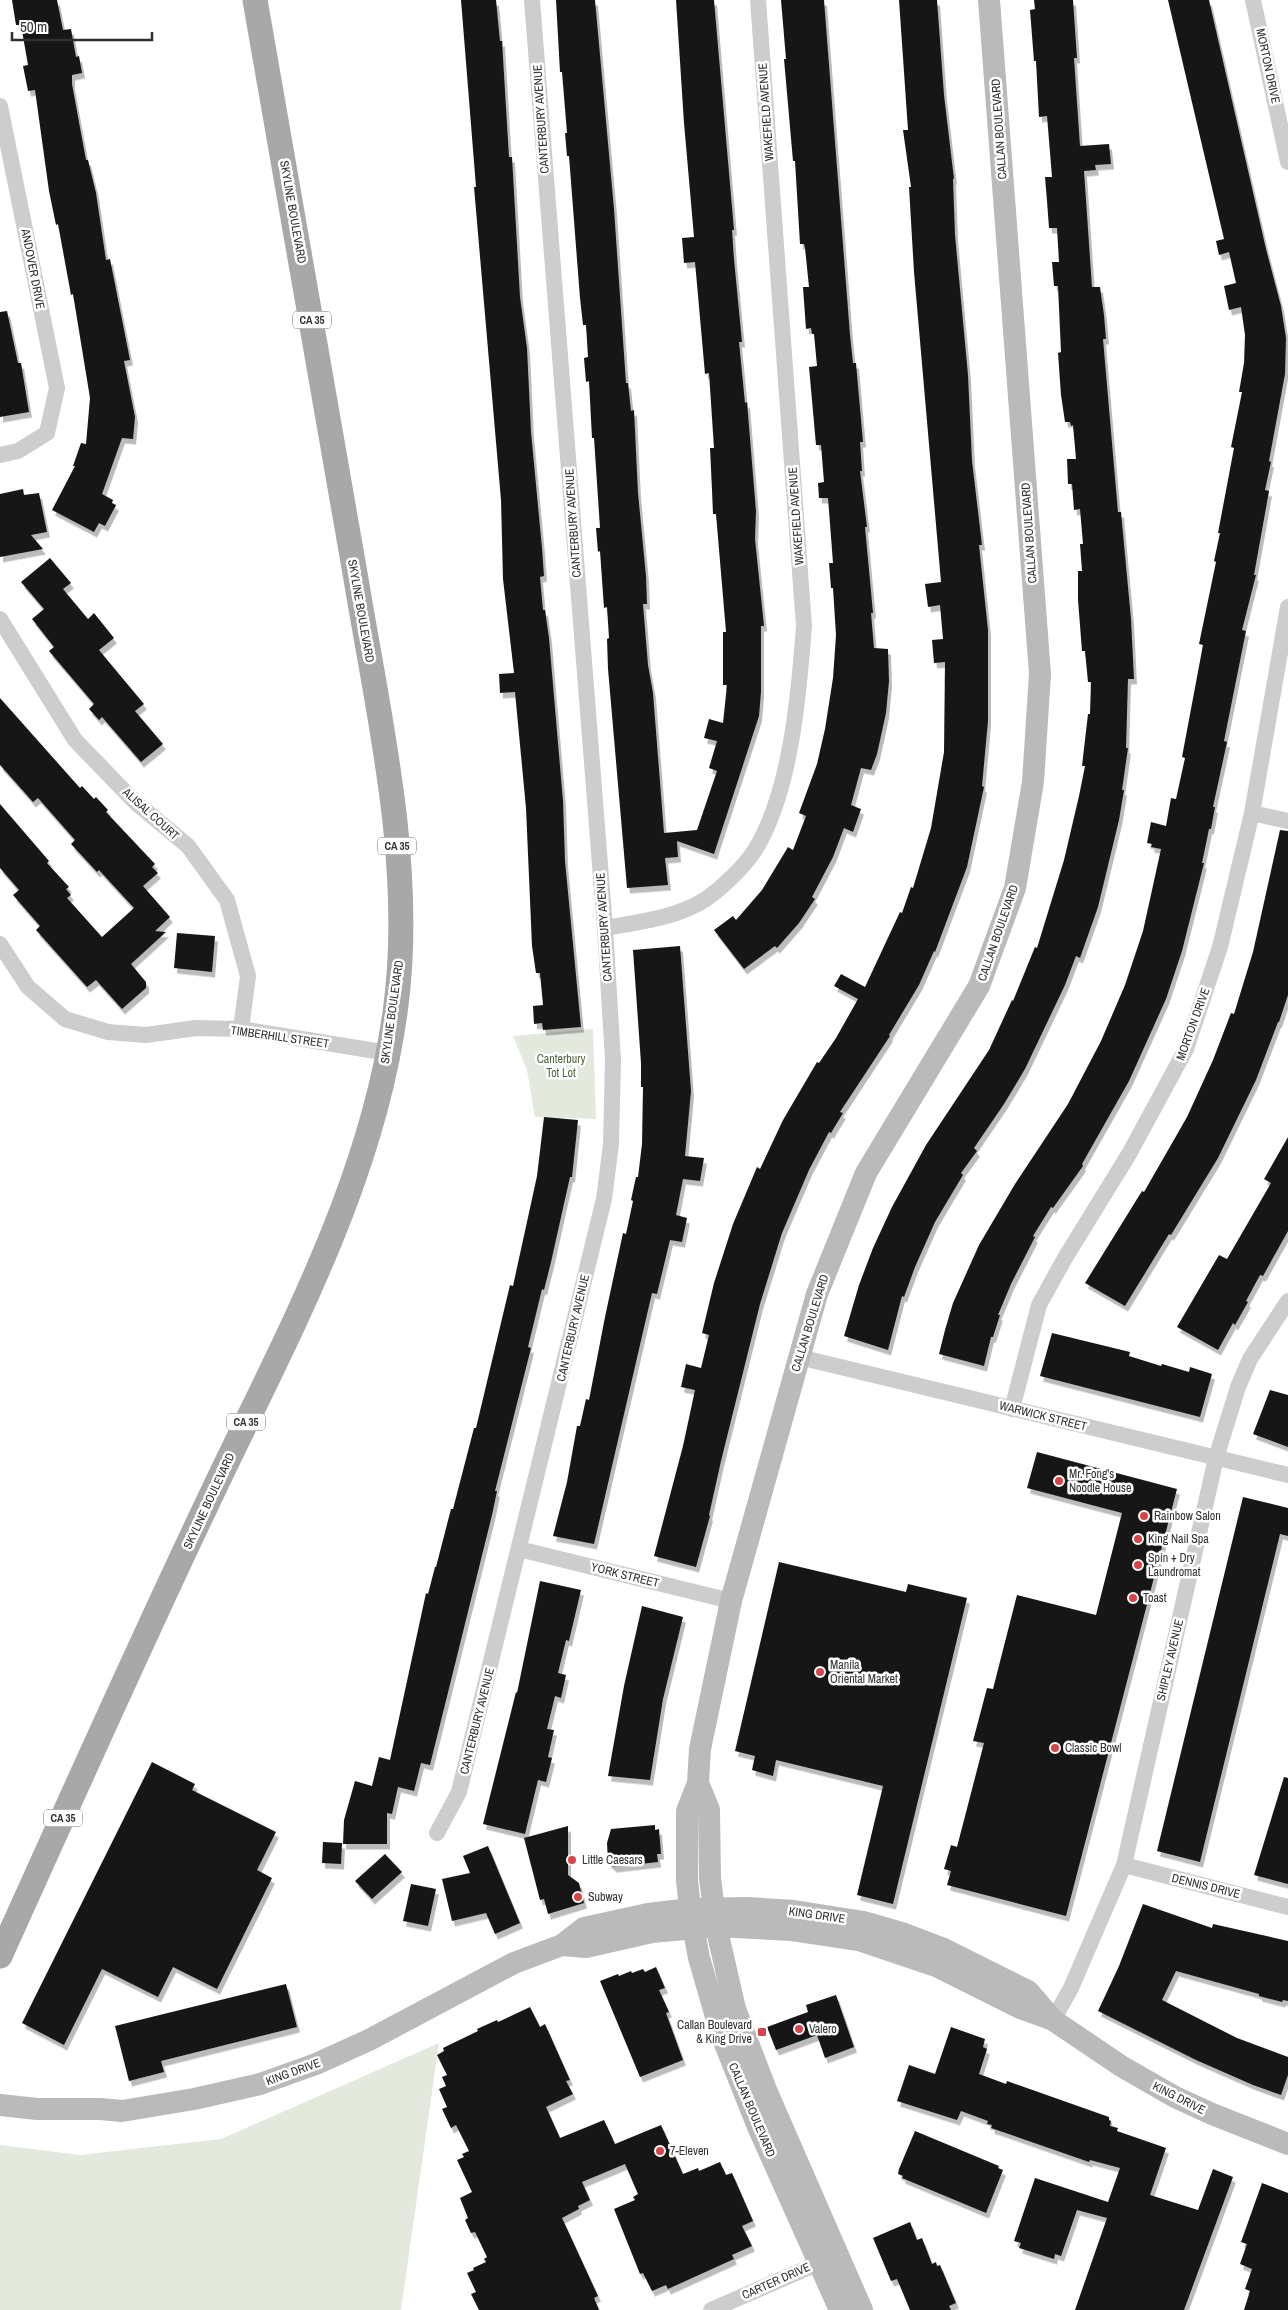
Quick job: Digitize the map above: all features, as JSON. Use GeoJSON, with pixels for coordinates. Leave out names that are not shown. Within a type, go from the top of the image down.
{"type":"FeatureCollection","features":[{"type":"Feature","properties":{"kind":"main road","name":"SKYLINE BOULEVARD"},"geometry":{"type":"LineString","coordinates":[[0,1956],[333,1233],[354,1177],[373,1116],[388,1054],[398,992],[402,929],[392,802],[317,349],[254,0]]}},
{"type":"Feature","properties":{"kind":"street","name":"CANTERBURY AVENUE"},"geometry":{"type":"LineString","coordinates":[[437,1833],[459,1792],[604,1198],[611,1144],[613,1060],[605,928],[532,0]]}},
{"type":"Feature","properties":{"kind":"street","name":"WAKEFIELD AVENUE"},"geometry":{"type":"LineString","coordinates":[[605,928],[667,916],[706,899],[733,874],[754,851],[773,810],[789,751],[801,664],[804,626],[758,0]]}},
{"type":"Feature","properties":{"kind":"street","name":"CALLAN BOULEVARD"},"geometry":{"type":"LineString","coordinates":[[840,2310],[738,2079],[703,1970],[691,1918],[687,1880],[687,1810],[698,1783],[700,1749],[731,1602],[817,1294],[866,1173],[979,986],[1015,888],[1033,782],[1039,718],[1040,674],[989,0]]}},
{"type":"Feature","properties":{"kind":"street","name":"MORTON DRIVE"},"geometry":{"type":"LineString","coordinates":[[1253,0],[1288,162]]}},
{"type":"Feature","properties":{"kind":"street","name":"ANDOVER DRIVE"},"geometry":{"type":"LineString","coordinates":[[0,106],[57,388],[47,433],[18,451],[0,455]]}},
{"type":"Feature","properties":{"kind":"street","name":"MORTON DRIVE"},"geometry":{"type":"LineString","coordinates":[[1012,1409],[1039,1305],[1065,1258],[1129,1154],[1186,1049],[1220,947],[1252,813],[1288,607]]}},
{"type":"Feature","properties":{"kind":"street","name":"ALISAL COURT"},"geometry":{"type":"LineString","coordinates":[[0,619],[75,740],[136,802],[188,846],[227,900],[248,976],[241,1029]]}},
{"type":"Feature","properties":{"kind":"street"},"geometry":{"type":"LineString","coordinates":[[1252,813],[1288,821]]}},
{"type":"Feature","properties":{"kind":"street","name":"TIMBERHILL STREET"},"geometry":{"type":"LineString","coordinates":[[0,944],[28,987],[65,1019],[108,1032],[146,1035],[196,1028],[241,1029],[388,1054]]}},
{"type":"Feature","properties":{"kind":"street","name":"SHIPLEY AVENUE"},"geometry":{"type":"LineString","coordinates":[[1053,2020],[1071,1988],[1124,1865],[1216,1458],[1238,1387],[1250,1359],[1288,1301]]}},
{"type":"Feature","properties":{"kind":"street","name":"WARWICK STREET"},"geometry":{"type":"LineString","coordinates":[[799,1356],[1288,1475]]}},
{"type":"Feature","properties":{"kind":"street","name":"YORK STREET"},"geometry":{"type":"LineString","coordinates":[[519,1549],[731,1602]]}},
{"type":"Feature","properties":{"kind":"street","name":"CALLAN BOULEVARD"},"geometry":{"type":"LineString","coordinates":[[698,1783],[709,1810],[710,1878],[715,1917],[735,2009],[766,2090],[862,2310]]}},
{"type":"Feature","properties":{"kind":"street","name":"DENNIS DRIVE"},"geometry":{"type":"LineString","coordinates":[[1124,1865],[1288,1907]]}},
{"type":"Feature","properties":{"kind":"street","name":"KING DRIVE"},"geometry":{"type":"LineString","coordinates":[[0,2105],[36,2109],[100,2108],[122,2111],[194,2099],[260,2084],[325,2060],[369,2040],[514,1963],[562,1945],[586,1947],[652,1932],[691,1918],[715,1917],[860,1940],[936,1966],[1020,2008],[1053,2020],[1156,2087],[1212,2114],[1288,2144]]}},
{"type":"Feature","properties":{"kind":"street","name":"CARTER DRIVE"},"geometry":{"type":"LineString","coordinates":[[710,2310],[819,2263],[831,2240]]}},
{"type":"Feature","properties":{"kind":"green space","name":"Canterbury Tot Lot"},"geometry":{"type":"Polygon","coordinates":[[[593,1029],[596,1119],[535,1117],[527,1070],[513,1036],[593,1029]]]}},
{"type":"Feature","properties":{"kind":"green space"},"geometry":{"type":"Polygon","coordinates":[[[439,2043],[401,2310],[0,2310],[0,2145],[80,2155],[221,2139],[439,2043]]]}},
{"type":"Feature","properties":{"kind":"building"},"geometry":{"type":"Polygon","coordinates":[[[12,0],[57,0],[63,30],[71,29],[76,57],[79,56],[82,73],[72,75],[72,84],[86,160],[88,160],[96,193],[106,260],[110,259],[130,360],[124,361],[135,417],[133,439],[122,438],[102,494],[113,500],[112,503],[116,505],[105,526],[99,523],[94,532],[52,510],[75,466],[73,466],[81,443],[86,444],[90,398],[73,294],[71,295],[58,224],[56,225],[49,191],[35,90],[28,91],[23,66],[28,65],[21,25],[16,25],[12,0]]]}},
{"type":"Feature","properties":{"kind":"building"},"geometry":{"type":"Polygon","coordinates":[[[461,0],[496,0],[500,41],[502,41],[509,157],[512,157],[520,297],[527,348],[531,432],[544,576],[540,577],[543,610],[545,610],[549,638],[563,801],[565,861],[581,1027],[543,1030],[542,1023],[534,1024],[533,1006],[543,1005],[540,973],[536,973],[532,946],[526,808],[515,692],[500,693],[499,674],[514,673],[503,579],[501,500],[474,187],[476,187],[461,0]]]}},
{"type":"Feature","properties":{"kind":"building"},"geometry":{"type":"Polygon","coordinates":[[[556,0],[595,0],[614,209],[626,383],[628,383],[631,411],[634,410],[638,493],[646,576],[647,604],[643,604],[648,665],[653,693],[664,833],[697,830],[717,771],[709,768],[717,741],[704,738],[709,719],[723,723],[727,685],[723,685],[723,632],[726,632],[716,514],[713,514],[710,448],[714,448],[709,373],[705,374],[695,262],[684,263],[682,238],[694,237],[676,0],[714,0],[734,230],[732,230],[734,259],[742,342],[739,342],[745,403],[747,402],[756,511],[755,539],[764,626],[761,626],[761,692],[759,716],[714,854],[677,841],[678,857],[665,858],[668,885],[627,888],[608,669],[607,607],[604,608],[600,551],[598,552],[596,528],[600,528],[589,381],[586,382],[584,358],[588,357],[586,325],[583,325],[580,298],[569,156],[567,156],[565,133],[567,133],[562,72],[560,72],[556,0]]]}},
{"type":"Feature","properties":{"kind":"building"},"geometry":{"type":"Polygon","coordinates":[[[781,0],[824,0],[850,335],[853,363],[856,363],[863,442],[860,442],[862,471],[860,471],[867,527],[865,527],[873,613],[871,613],[874,648],[888,649],[889,681],[886,713],[877,754],[871,770],[861,768],[851,805],[861,809],[853,832],[844,828],[833,857],[812,897],[815,899],[799,923],[777,948],[775,946],[744,969],[714,930],[733,916],[736,920],[762,890],[788,847],[793,850],[806,816],[799,813],[817,764],[825,729],[833,678],[836,635],[833,588],[831,588],[829,563],[833,563],[828,498],[819,498],[818,483],[824,482],[821,445],[816,445],[809,367],[817,366],[814,334],[812,334],[811,328],[806,329],[803,287],[809,287],[805,248],[804,244],[800,244],[795,161],[793,161],[784,59],[786,59],[781,0]]]}},
{"type":"Feature","properties":{"kind":"building"},"geometry":{"type":"Polygon","coordinates":[[[899,0],[937,0],[944,95],[954,179],[955,235],[968,375],[972,461],[982,545],[979,545],[988,630],[988,721],[982,786],[984,787],[967,867],[935,952],[890,1036],[840,1112],[843,1113],[831,1133],[829,1132],[809,1170],[782,1233],[760,1304],[721,1461],[710,1516],[696,1567],[654,1556],[683,1446],[695,1390],[681,1387],[686,1364],[701,1368],[709,1335],[702,1333],[714,1283],[733,1224],[757,1167],[760,1169],[783,1120],[817,1062],[819,1063],[836,1038],[858,999],[834,986],[841,974],[865,987],[900,912],[902,913],[911,887],[913,888],[931,828],[944,752],[945,662],[934,663],[932,640],[943,639],[940,605],[928,607],[925,584],[941,582],[914,272],[909,187],[911,187],[903,130],[908,130],[899,0]]]}},
{"type":"Feature","properties":{"kind":"building"},"geometry":{"type":"Polygon","coordinates":[[[1034,0],[1073,0],[1077,58],[1074,58],[1080,146],[1109,144],[1111,164],[1095,165],[1096,170],[1084,171],[1092,287],[1100,287],[1104,315],[1106,339],[1103,339],[1118,512],[1121,512],[1131,619],[1134,679],[1128,679],[1126,748],[1128,748],[1122,790],[1124,790],[1119,820],[1098,907],[1080,958],[1076,956],[1065,985],[1025,1069],[974,1148],[977,1151],[961,1173],[963,1175],[935,1222],[904,1297],[902,1296],[888,1350],[844,1336],[859,1285],[873,1248],[892,1207],[926,1145],[989,1050],[1013,1001],[1035,947],[1037,948],[1064,860],[1085,766],[1082,766],[1088,714],[1090,714],[1091,682],[1088,682],[1085,651],[1082,651],[1078,600],[1078,571],[1082,571],[1080,544],[1083,544],[1080,509],[1074,510],[1072,484],[1068,484],[1067,459],[1076,459],[1073,425],[1071,426],[1070,422],[1065,422],[1061,395],[1058,353],[1061,352],[1058,286],[1054,286],[1052,262],[1059,262],[1057,228],[1049,228],[1045,177],[1052,177],[1047,116],[1039,117],[1036,61],[1034,61],[1030,10],[1035,9],[1034,0]]]}},
{"type":"Feature","properties":{"kind":"building"},"geometry":{"type":"Polygon","coordinates":[[[1168,0],[1209,0],[1266,249],[1281,306],[1286,338],[1285,374],[1269,461],[1271,462],[1265,490],[1269,491],[1254,575],[1256,575],[1242,630],[1246,631],[1224,741],[1227,742],[1213,807],[1215,807],[1211,829],[1209,829],[1202,863],[1204,863],[1182,951],[1166,999],[1129,1081],[1082,1164],[1083,1166],[1053,1208],[1051,1207],[1033,1236],[1035,1237],[1011,1284],[998,1315],[1000,1315],[993,1337],[991,1337],[984,1366],[939,1354],[945,1330],[953,1303],[979,1245],[1015,1184],[1068,1104],[1101,1041],[1125,985],[1143,931],[1161,849],[1151,847],[1152,844],[1147,843],[1151,822],[1166,826],[1171,798],[1176,799],[1185,758],[1182,757],[1203,645],[1199,644],[1216,562],[1214,561],[1220,533],[1218,533],[1234,448],[1231,447],[1242,392],[1239,392],[1244,363],[1245,335],[1241,307],[1229,310],[1224,286],[1236,283],[1229,252],[1219,255],[1216,241],[1224,239],[1168,0]]]}},
{"type":"Feature","properties":{"kind":"building"},"geometry":{"type":"Polygon","coordinates":[[[7,311],[18,363],[21,363],[29,412],[0,417],[0,312],[7,311]]]}},
{"type":"Feature","properties":{"kind":"building"},"geometry":{"type":"Polygon","coordinates":[[[23,489],[24,495],[39,493],[47,532],[31,535],[43,549],[0,557],[0,494],[23,489]]]}},
{"type":"Feature","properties":{"kind":"building"},"geometry":{"type":"Polygon","coordinates":[[[50,558],[71,583],[63,589],[88,619],[94,613],[114,638],[99,650],[144,704],[135,711],[163,744],[141,762],[102,717],[99,720],[89,709],[94,704],[49,651],[54,647],[32,619],[44,609],[21,582],[50,558]]]}},
{"type":"Feature","properties":{"kind":"building"},"geometry":{"type":"Polygon","coordinates":[[[0,698],[80,788],[82,786],[94,799],[96,797],[108,810],[106,812],[155,864],[152,867],[158,873],[143,886],[170,917],[155,931],[166,932],[131,964],[146,982],[146,988],[122,1009],[96,980],[87,987],[36,930],[40,926],[13,895],[19,890],[0,868],[0,804],[49,861],[47,863],[69,887],[66,889],[71,895],[67,898],[102,937],[134,908],[99,870],[97,872],[71,844],[75,840],[38,798],[33,802],[0,765],[0,698]]]}},
{"type":"Feature","properties":{"kind":"building"},"geometry":{"type":"Polygon","coordinates":[[[1280,830],[1288,831],[1288,995],[1256,1080],[1218,1158],[1125,1306],[1085,1283],[1142,1191],[1144,1192],[1187,1117],[1213,1060],[1231,1013],[1234,1014],[1253,952],[1280,830]]]}},
{"type":"Feature","properties":{"kind":"building"},"geometry":{"type":"Polygon","coordinates":[[[177,933],[215,936],[212,972],[174,968],[177,933]]]}},
{"type":"Feature","properties":{"kind":"building"},"geometry":{"type":"Polygon","coordinates":[[[680,946],[691,1091],[685,1156],[704,1158],[700,1181],[683,1179],[676,1215],[687,1218],[682,1242],[670,1240],[657,1294],[652,1293],[594,1544],[553,1536],[567,1482],[577,1426],[580,1426],[586,1399],[589,1400],[623,1233],[626,1234],[633,1201],[631,1200],[636,1177],[638,1177],[642,1144],[643,1087],[641,1087],[633,950],[680,946]]]}},
{"type":"Feature","properties":{"kind":"building"},"geometry":{"type":"Polygon","coordinates":[[[544,1117],[578,1120],[572,1177],[570,1177],[544,1290],[542,1289],[528,1347],[531,1348],[495,1491],[497,1491],[492,1515],[430,1765],[421,1763],[414,1791],[398,1787],[392,1814],[387,1813],[387,1844],[343,1844],[344,1820],[355,1781],[372,1786],[379,1757],[390,1760],[426,1593],[428,1594],[474,1428],[476,1428],[510,1285],[513,1286],[537,1176],[544,1117]]]}},
{"type":"Feature","properties":{"kind":"building"},"geometry":{"type":"Polygon","coordinates":[[[1288,1137],[1288,1231],[1263,1276],[1260,1275],[1235,1325],[1233,1323],[1218,1350],[1177,1327],[1219,1255],[1227,1259],[1271,1183],[1264,1179],[1288,1137]]]}},
{"type":"Feature","properties":{"kind":"building"},"geometry":{"type":"Polygon","coordinates":[[[1052,1333],[1130,1352],[1129,1356],[1161,1366],[1162,1364],[1189,1372],[1190,1367],[1212,1374],[1200,1417],[1040,1376],[1052,1333]]]}},
{"type":"Feature","properties":{"kind":"building"},"geometry":{"type":"Polygon","coordinates":[[[1270,1390],[1288,1395],[1288,1447],[1253,1434],[1270,1390]]]}},
{"type":"Feature","properties":{"kind":"building"},"geometry":{"type":"Polygon","coordinates":[[[1037,1452],[1177,1489],[1066,1916],[947,1885],[951,1871],[944,1869],[951,1845],[957,1847],[984,1743],[973,1741],[987,1688],[993,1689],[1017,1595],[1096,1615],[1122,1513],[1027,1488],[1037,1452]]]}},
{"type":"Feature","properties":{"kind":"building"},"geometry":{"type":"Polygon","coordinates":[[[1243,1497],[1288,1508],[1288,1536],[1280,1534],[1200,1862],[1157,1851],[1243,1497]]]}},
{"type":"Feature","properties":{"kind":"building","name":"Manila Oriental Market"},"geometry":{"type":"Polygon","coordinates":[[[779,1562],[906,1592],[908,1584],[967,1598],[893,1904],[857,1895],[883,1786],[776,1760],[773,1776],[752,1770],[755,1756],[735,1751],[779,1562]]]}},
{"type":"Feature","properties":{"kind":"building"},"geometry":{"type":"Polygon","coordinates":[[[540,1581],[581,1590],[569,1641],[566,1640],[558,1673],[566,1675],[561,1698],[555,1696],[547,1729],[554,1730],[548,1757],[552,1758],[546,1782],[538,1780],[525,1834],[483,1824],[517,1693],[540,1581]]]}},
{"type":"Feature","properties":{"kind":"building"},"geometry":{"type":"Polygon","coordinates":[[[642,1606],[683,1617],[663,1699],[650,1780],[608,1776],[624,1686],[642,1606]]]}},
{"type":"Feature","properties":{"kind":"building"},"geometry":{"type":"Polygon","coordinates":[[[152,1762],[195,1784],[192,1790],[276,1832],[257,1870],[272,1878],[217,1989],[173,1967],[158,1997],[102,1969],[64,2045],[22,2023],[152,1762]]]}},
{"type":"Feature","properties":{"kind":"building"},"geometry":{"type":"Polygon","coordinates":[[[1284,1777],[1288,1778],[1288,1884],[1254,1875],[1284,1777]]]}},
{"type":"Feature","properties":{"kind":"building"},"geometry":{"type":"Polygon","coordinates":[[[655,1825],[655,1830],[659,1829],[661,1854],[657,1854],[658,1862],[614,1867],[608,1862],[607,1843],[611,1829],[655,1825]]]}},
{"type":"Feature","properties":{"kind":"building"},"geometry":{"type":"Polygon","coordinates":[[[568,1826],[568,1875],[579,1883],[584,1903],[548,1914],[544,1899],[540,1900],[524,1838],[568,1826]]]}},
{"type":"Feature","properties":{"kind":"building"},"geometry":{"type":"Polygon","coordinates":[[[323,1842],[342,1843],[341,1864],[322,1863],[323,1842]]]}},
{"type":"Feature","properties":{"kind":"building"},"geometry":{"type":"Polygon","coordinates":[[[488,1846],[520,1923],[495,1934],[486,1913],[452,1921],[442,1879],[470,1873],[463,1856],[488,1846]]]}},
{"type":"Feature","properties":{"kind":"building"},"geometry":{"type":"Polygon","coordinates":[[[385,1854],[402,1872],[372,1899],[355,1881],[385,1854]]]}},
{"type":"Feature","properties":{"kind":"building"},"geometry":{"type":"Polygon","coordinates":[[[411,1884],[436,1889],[428,1926],[403,1921],[411,1884]]]}},
{"type":"Feature","properties":{"kind":"building"},"geometry":{"type":"Polygon","coordinates":[[[1143,1904],[1212,1928],[1213,1924],[1288,1941],[1288,2001],[1283,2000],[1282,2002],[1259,1996],[1259,1994],[1176,1971],[1162,2000],[1237,2038],[1288,2057],[1288,2075],[1281,2095],[1196,2060],[1098,2011],[1119,1966],[1143,1904]]]}},
{"type":"Feature","properties":{"kind":"building"},"geometry":{"type":"Polygon","coordinates":[[[656,1967],[665,1988],[659,1990],[669,2012],[666,2013],[683,2060],[640,2077],[600,1981],[618,1974],[619,1976],[643,1969],[645,1972],[656,1967]]]}},
{"type":"Feature","properties":{"kind":"building"},"geometry":{"type":"Polygon","coordinates":[[[286,1984],[297,2027],[161,2061],[164,2072],[129,2081],[115,2026],[286,1984]]]}},
{"type":"Feature","properties":{"kind":"building"},"geometry":{"type":"Polygon","coordinates":[[[836,1995],[854,2047],[825,2058],[817,2035],[776,2050],[767,2027],[808,2012],[806,2005],[836,1995]]]}},
{"type":"Feature","properties":{"kind":"building"},"geometry":{"type":"Polygon","coordinates":[[[530,2007],[540,2027],[545,2024],[570,2080],[566,2081],[573,2094],[546,2107],[560,2138],[604,2120],[615,2144],[661,2125],[683,2174],[698,2168],[699,2171],[720,2162],[726,2175],[732,2173],[753,2221],[742,2226],[752,2246],[732,2255],[734,2259],[668,2289],[666,2285],[652,2291],[643,2273],[640,2274],[614,2209],[635,2200],[633,2197],[638,2194],[625,2164],[582,2182],[590,2200],[578,2206],[579,2209],[562,2218],[598,2296],[594,2298],[599,2310],[479,2310],[471,2294],[476,2292],[467,2273],[486,2262],[484,2259],[487,2257],[475,2232],[471,2233],[465,2220],[468,2218],[460,2198],[472,2192],[457,2160],[464,2157],[462,2154],[469,2151],[456,2125],[451,2128],[442,2109],[447,2107],[439,2089],[446,2086],[442,2077],[447,2075],[437,2055],[444,2051],[443,2048],[478,2031],[477,2029],[497,2020],[498,2022],[530,2007]]]}},
{"type":"Feature","properties":{"kind":"building"},"geometry":{"type":"Polygon","coordinates":[[[951,2027],[985,2039],[983,2047],[987,2049],[979,2074],[1006,2084],[1007,2081],[1109,2117],[1111,2121],[1110,2126],[1118,2128],[1117,2131],[1166,2148],[1150,2195],[1198,2210],[1213,2169],[1233,2177],[1184,2310],[1075,2310],[1107,2218],[1077,2210],[1061,2256],[1055,2254],[1054,2259],[1019,2248],[1021,2243],[1014,2241],[1035,2178],[1108,2202],[1120,2168],[1090,2160],[1089,2162],[991,2128],[992,2125],[987,2124],[988,2121],[961,2111],[957,2120],[897,2101],[909,2065],[935,2074],[951,2027]]]}},
{"type":"Feature","properties":{"kind":"building"},"geometry":{"type":"Polygon","coordinates":[[[915,2131],[999,2166],[998,2168],[1003,2170],[986,2213],[902,2178],[903,2176],[898,2174],[915,2131]]]}},
{"type":"Feature","properties":{"kind":"building"},"geometry":{"type":"Polygon","coordinates":[[[1262,2183],[1288,2193],[1288,2310],[1244,2310],[1250,2291],[1245,2289],[1252,2269],[1240,2264],[1247,2244],[1241,2242],[1262,2183]]]}},
{"type":"Feature","properties":{"kind":"building"},"geometry":{"type":"Polygon","coordinates":[[[910,2222],[917,2240],[922,2238],[932,2264],[936,2262],[937,2266],[940,2265],[956,2303],[949,2306],[951,2310],[910,2310],[897,2279],[891,2281],[873,2238],[910,2222]]]}},
{"type":"Feature","properties":{"kind":"place","name":"Mr. Fong's Noodle House"},"geometry":{"type":"Point","coordinates":[1059,1481]}},
{"type":"Feature","properties":{"kind":"place","name":"Rainbow Salon"},"geometry":{"type":"Point","coordinates":[1144,1516]}},
{"type":"Feature","properties":{"kind":"place","name":"King Nail Spa"},"geometry":{"type":"Point","coordinates":[1138,1539]}},
{"type":"Feature","properties":{"kind":"place","name":"Spin + Dry Laundromat"},"geometry":{"type":"Point","coordinates":[1138,1565]}},
{"type":"Feature","properties":{"kind":"place","name":"Toast"},"geometry":{"type":"Point","coordinates":[1133,1598]}},
{"type":"Feature","properties":{"kind":"place","name":"Manila Oriental Market"},"geometry":{"type":"Point","coordinates":[820,1672]}},
{"type":"Feature","properties":{"kind":"place","name":"Classic Bowl"},"geometry":{"type":"Point","coordinates":[1055,1748]}},
{"type":"Feature","properties":{"kind":"place","name":"Little Caesars"},"geometry":{"type":"Point","coordinates":[572,1860]}},
{"type":"Feature","properties":{"kind":"place","name":"Subway"},"geometry":{"type":"Point","coordinates":[578,1897]}},
{"type":"Feature","properties":{"kind":"place","name":"Valero"},"geometry":{"type":"Point","coordinates":[799,2029]}},
{"type":"Feature","properties":{"kind":"place","name":"Callan Boulevard & King Drive"},"geometry":{"type":"Point","coordinates":[762,2032]}},
{"type":"Feature","properties":{"kind":"place","name":"7-Eleven"},"geometry":{"type":"Point","coordinates":[660,2151]}}]}
